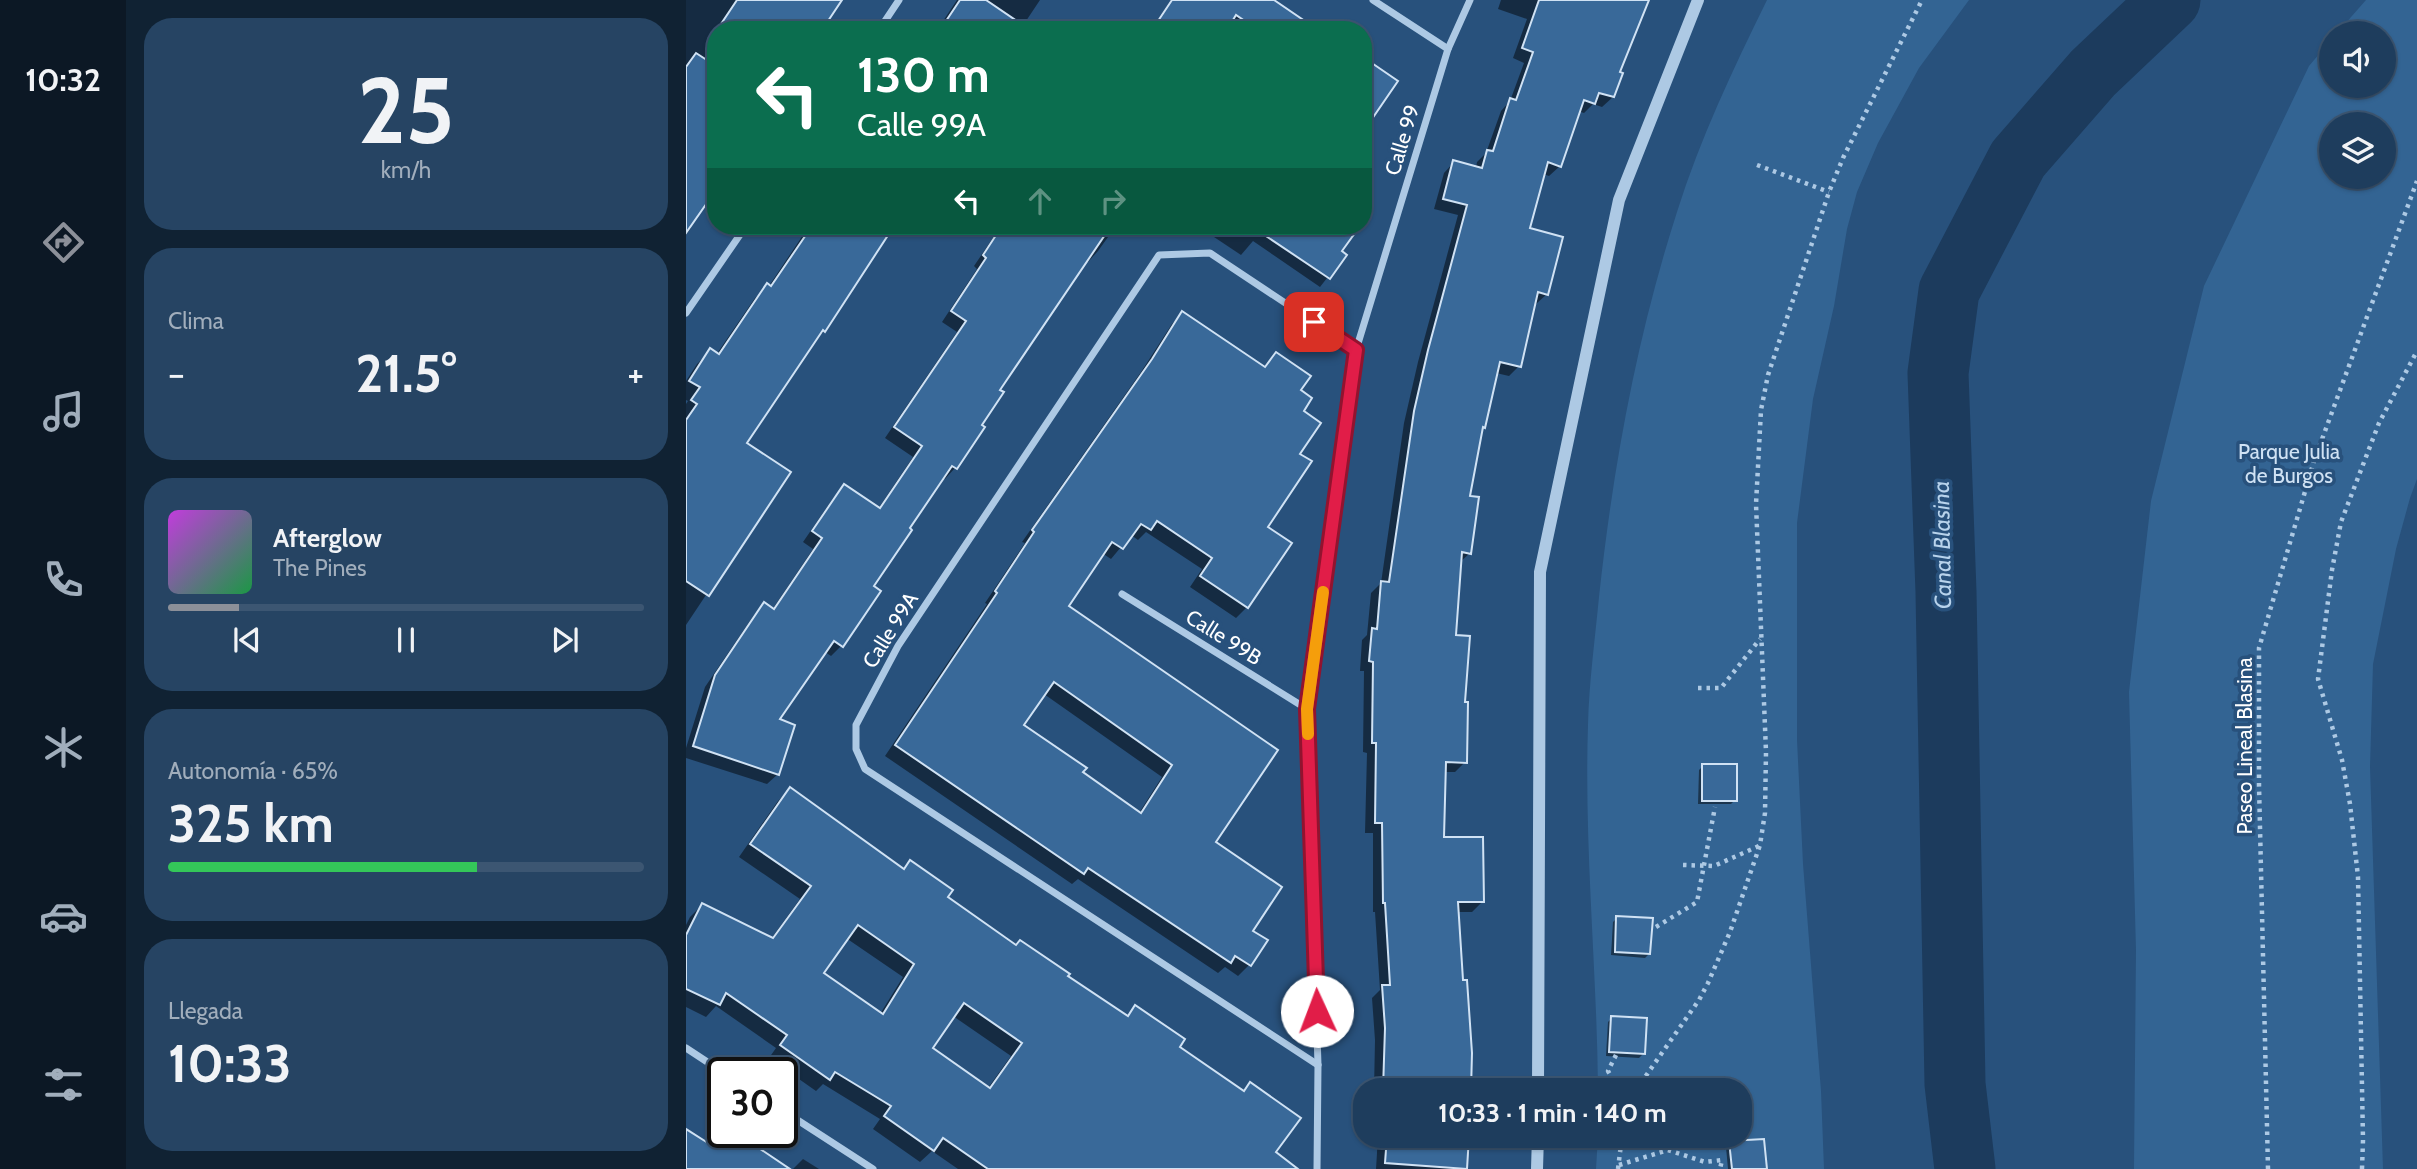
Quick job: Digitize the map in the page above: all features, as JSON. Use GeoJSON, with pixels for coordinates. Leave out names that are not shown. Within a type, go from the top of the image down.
{"type":"FeatureCollection","features":[{"type":"Feature","properties":{"kind":"street"},"geometry":{"type":"LineString","coordinates":[[885,21],[899,0]]}},
{"type":"Feature","properties":{"kind":"street"},"geometry":{"type":"LineString","coordinates":[[1373,0],[1448,49]]}},
{"type":"Feature","properties":{"kind":"street","name":"Calle 99"},"geometry":{"type":"LineString","coordinates":[[1317,1169],[1318,1065],[1307,709],[1356,350],[1448,49],[1470,0]]}},
{"type":"Feature","properties":{"kind":"street"},"geometry":{"type":"LineString","coordinates":[[1538,1078],[1540,572],[1619,200],[1698,0]]}},
{"type":"Feature","properties":{"kind":"street"},"geometry":{"type":"LineString","coordinates":[[686,313],[740,235]]}},
{"type":"Feature","properties":{"kind":"street","name":"Calle 99A"},"geometry":{"type":"LineString","coordinates":[[1318,1065],[865,769],[856,749],[856,724],[898,646],[1159,255],[1210,253],[1356,350]]}},
{"type":"Feature","properties":{"kind":"street","name":"Calle 99B"},"geometry":{"type":"LineString","coordinates":[[1122,594],[1307,709]]}},
{"type":"Feature","properties":{"kind":"street"},"geometry":{"type":"LineString","coordinates":[[686,1048],[707,1062]]}},
{"type":"Feature","properties":{"kind":"street"},"geometry":{"type":"LineString","coordinates":[[798,1120],[873,1169]]}},
{"type":"Feature","properties":{"kind":"street"},"geometry":{"type":"LineString","coordinates":[[1537,1169],[1538,1148]]}},
{"type":"Feature","properties":{"kind":"path"},"geometry":{"type":"LineString","coordinates":[[1644,1078],[1704,992],[1730,932],[1760,845],[1765,813],[1766,752],[1756,504],[1761,410],[1768,375],[1829,192],[1843,158],[1922,0]]}},
{"type":"Feature","properties":{"kind":"path"},"geometry":{"type":"LineString","coordinates":[[1757,165],[1829,192]]}},
{"type":"Feature","properties":{"kind":"path","name":"Paseo Lineal Blasina"},"geometry":{"type":"LineString","coordinates":[[2268,1169],[2259,785],[2259,648],[2314,461],[2417,181]]}},
{"type":"Feature","properties":{"kind":"path"},"geometry":{"type":"LineString","coordinates":[[2362,1169],[2358,877],[2342,760],[2318,679],[2341,522],[2379,422],[2417,351]]}},
{"type":"Feature","properties":{"kind":"path"},"geometry":{"type":"LineString","coordinates":[[1698,688],[1721,688],[1761,638]]}},
{"type":"Feature","properties":{"kind":"path"},"geometry":{"type":"LineString","coordinates":[[1656,927],[1697,902],[1715,807]]}},
{"type":"Feature","properties":{"kind":"path"},"geometry":{"type":"LineString","coordinates":[[1683,865],[1703,867],[1720,864],[1760,845]]}},
{"type":"Feature","properties":{"kind":"path"},"geometry":{"type":"LineString","coordinates":[[1612,1078],[1608,1071],[1616,1055]]}},
{"type":"Feature","properties":{"kind":"path"},"geometry":{"type":"LineString","coordinates":[[1620,1148],[1618,1167],[1668,1150],[1705,1162],[1722,1160],[1720,1169]]}},
{"type":"Feature","properties":{"kind":"green space"},"geometry":{"type":"Polygon","coordinates":[[[1767,0],[1969,0],[1919,68],[1878,143],[1857,192],[1813,399],[1797,523],[1797,740],[1824,1169],[1596,1169],[1597,1148],[1752,1148],[1752,1078],[1598,1078],[1587,771],[1591,677],[1599,597],[1611,499],[1628,402],[1650,306],[1677,212],[1696,158],[1767,0]]]}},
{"type":"Feature","properties":{"kind":"green space","name":"Parque Julia de Burgos"},"geometry":{"type":"Polygon","coordinates":[[[2366,0],[2417,0],[2417,479],[2396,549],[2373,664],[2370,767],[2383,1169],[2134,1169],[2136,950],[2129,692],[2151,501],[2204,286],[2309,66],[2319,54],[2319,98],[2396,98],[2396,21],[2348,21],[2366,0]]]}},
{"type":"Feature","properties":{"kind":"building"},"geometry":{"type":"Polygon","coordinates":[[[737,0],[842,0],[828,21],[723,21],[737,0]]]}},
{"type":"Feature","properties":{"kind":"building"},"geometry":{"type":"Polygon","coordinates":[[[960,0],[986,0],[1017,21],[946,21],[960,0]]]}},
{"type":"Feature","properties":{"kind":"building"},"geometry":{"type":"Polygon","coordinates":[[[1172,0],[1274,0],[1305,21],[1245,21],[1236,15],[1232,21],[1158,21],[1172,0]]]}},
{"type":"Feature","properties":{"kind":"building"},"geometry":{"type":"Polygon","coordinates":[[[1539,0],[1649,0],[1620,72],[1623,73],[1614,97],[1599,93],[1595,104],[1584,100],[1561,167],[1548,162],[1530,228],[1563,237],[1548,295],[1538,292],[1521,367],[1500,362],[1485,428],[1483,427],[1470,496],[1479,497],[1471,554],[1462,552],[1456,635],[1470,636],[1465,702],[1468,702],[1467,763],[1446,762],[1444,837],[1483,837],[1484,902],[1458,902],[1463,980],[1467,980],[1471,1078],[1383,1078],[1385,1028],[1382,985],[1390,985],[1383,903],[1382,823],[1375,823],[1373,662],[1369,661],[1372,628],[1377,629],[1381,581],[1389,582],[1414,411],[1467,205],[1443,199],[1453,160],[1482,168],[1487,150],[1493,151],[1510,98],[1516,100],[1533,52],[1522,48],[1539,0]]]}},
{"type":"Feature","properties":{"kind":"building"},"geometry":{"type":"Polygon","coordinates":[[[696,53],[707,60],[707,203],[686,233],[686,67],[696,53]]]}},
{"type":"Feature","properties":{"kind":"building"},"geometry":{"type":"Polygon","coordinates":[[[1372,63],[1398,81],[1372,119],[1372,63]]]}},
{"type":"Feature","properties":{"kind":"building"},"geometry":{"type":"Polygon","coordinates":[[[806,235],[888,235],[825,332],[823,330],[747,443],[791,472],[709,596],[686,581],[686,420],[697,404],[691,400],[700,387],[689,381],[710,348],[719,354],[767,283],[771,286],[806,235]]]}},
{"type":"Feature","properties":{"kind":"building"},"geometry":{"type":"Polygon","coordinates":[[[996,235],[1105,235],[1000,390],[1004,392],[982,425],[985,427],[957,469],[952,466],[910,528],[912,530],[874,586],[881,591],[843,647],[834,641],[780,719],[795,725],[779,775],[693,746],[715,675],[764,602],[774,609],[822,538],[812,531],[844,484],[880,508],[922,446],[894,427],[966,321],[951,311],[986,258],[983,255],[996,235]]]}},
{"type":"Feature","properties":{"kind":"building"},"geometry":{"type":"Polygon","coordinates":[[[1264,235],[1354,235],[1342,251],[1347,255],[1330,279],[1264,235]]]}},
{"type":"Feature","properties":{"kind":"building"},"geometry":{"type":"Polygon","coordinates":[[[1182,311],[1265,367],[1276,352],[1311,376],[1301,390],[1312,398],[1304,411],[1321,423],[1300,454],[1312,461],[1268,527],[1292,543],[1248,608],[1200,576],[1212,558],[1157,521],[1151,530],[1141,524],[1123,549],[1112,542],[1069,606],[1278,750],[1216,842],[1282,887],[1253,931],[1268,940],[1251,966],[1235,956],[1231,963],[1088,868],[1084,874],[895,745],[997,593],[995,591],[1034,532],[1032,530],[1152,359],[1182,311]],[[1054,682],[1024,725],[1087,768],[1083,772],[1141,813],[1172,765],[1054,682]]]}},
{"type":"Feature","properties":{"kind":"building"},"geometry":{"type":"Polygon","coordinates":[[[1702,764],[1737,764],[1737,801],[1702,801],[1702,764]]]}},
{"type":"Feature","properties":{"kind":"building"},"geometry":{"type":"Polygon","coordinates":[[[790,787],[904,869],[910,860],[953,890],[948,897],[1016,945],[1020,940],[1128,1016],[1135,1005],[1185,1039],[1180,1047],[1244,1091],[1250,1082],[1301,1118],[1276,1152],[1298,1169],[988,1169],[943,1138],[934,1151],[884,1116],[891,1106],[835,1072],[830,1080],[780,1045],[787,1035],[726,993],[720,1005],[686,989],[686,935],[702,903],[773,938],[811,886],[750,844],[790,787]],[[858,925],[824,973],[883,1014],[914,964],[858,925]],[[964,1003],[933,1048],[990,1088],[1022,1043],[964,1003]]]}},
{"type":"Feature","properties":{"kind":"building"},"geometry":{"type":"Polygon","coordinates":[[[1616,916],[1653,918],[1650,954],[1615,952],[1616,916]]]}},
{"type":"Feature","properties":{"kind":"building"},"geometry":{"type":"Polygon","coordinates":[[[1611,1016],[1647,1018],[1645,1054],[1609,1052],[1611,1016]]]}},
{"type":"Feature","properties":{"kind":"building"},"geometry":{"type":"Polygon","coordinates":[[[686,1129],[707,1142],[707,1148],[759,1148],[790,1169],[686,1169],[686,1129]]]}},
{"type":"Feature","properties":{"kind":"building"},"geometry":{"type":"Polygon","coordinates":[[[1764,1139],[1767,1169],[1732,1169],[1730,1148],[1752,1148],[1752,1140],[1764,1139]]]}},
{"type":"Feature","properties":{"kind":"building"},"geometry":{"type":"Polygon","coordinates":[[[1386,1148],[1468,1148],[1467,1169],[1385,1163],[1386,1148]]]}},
{"type":"Feature","properties":{"kind":"waterway","name":"Canal Blasina"},"geometry":{"type":"LineString","coordinates":[[1965,1169],[1955,1084],[1946,592],[1938,373],[1949,291],[2018,159],[2093,73],[2170,0]]}},
{"type":"Feature","properties":{"kind":"slow traffic"},"geometry":{"type":"LineString","coordinates":[[1308,734],[1307,709],[1323,592]]}},
{"type":"Feature","properties":{"kind":"route"},"geometry":{"type":"LineString","coordinates":[[1314,322],[1356,350],[1307,709],[1317,1011]]}}]}
